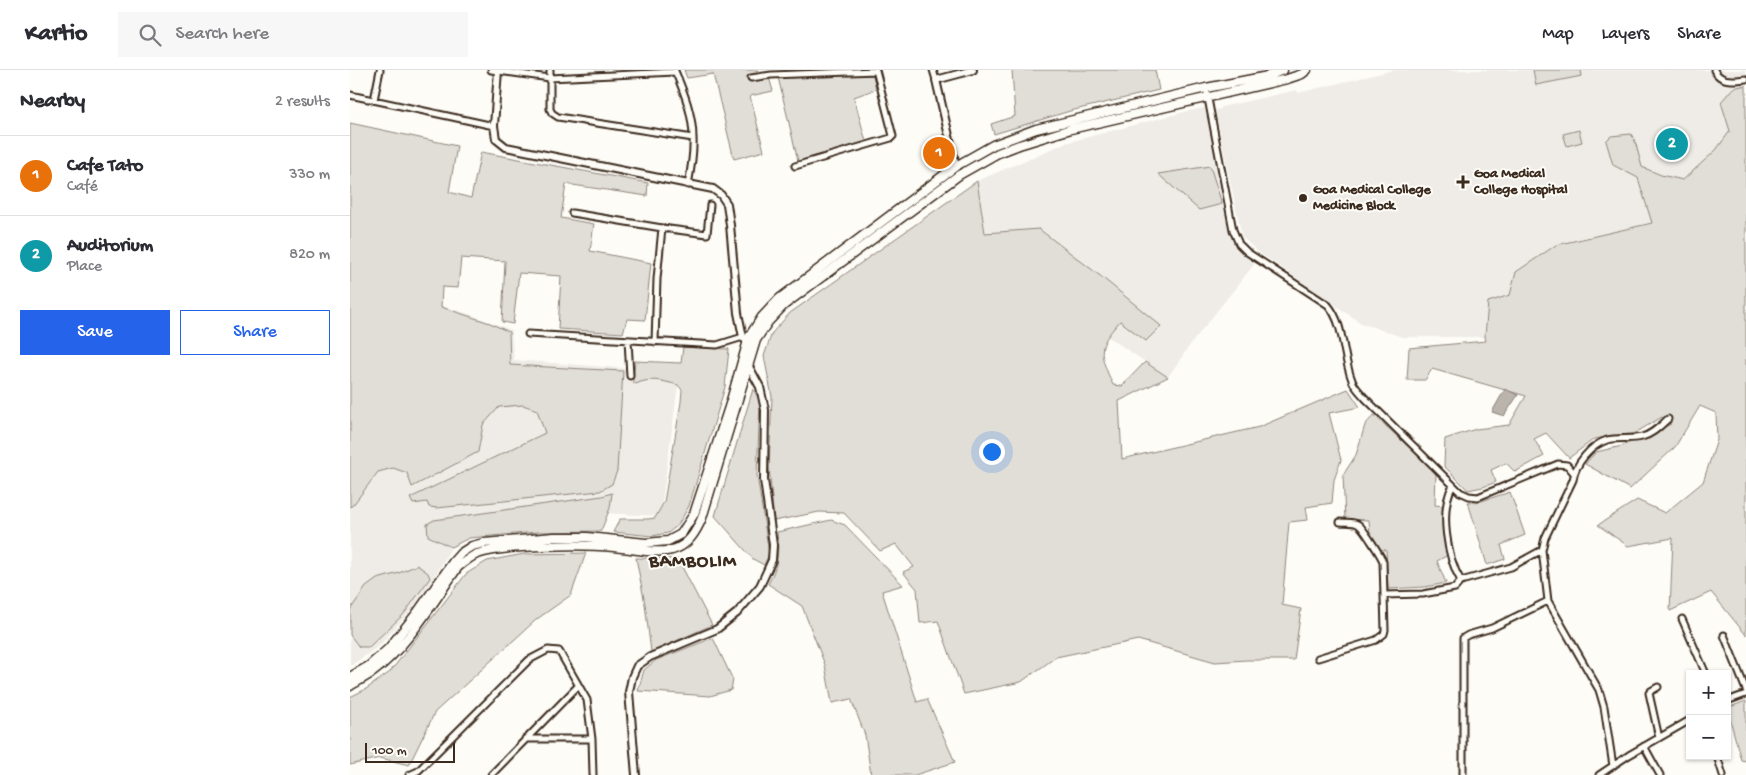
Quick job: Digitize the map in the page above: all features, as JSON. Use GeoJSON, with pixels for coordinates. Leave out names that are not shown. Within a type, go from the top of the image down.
{"type":"FeatureCollection","features":[{"type":"Feature","properties":{"kind":"main road"},"geometry":{"type":"LineString","coordinates":[[350,677],[369,666],[388,648],[453,562],[461,553],[472,546],[484,543],[554,537],[587,537],[646,543],[668,541],[681,534],[694,514],[748,343],[756,340],[768,322],[784,305],[912,209],[972,167],[1019,145],[1071,129],[1208,96],[1275,75],[1283,70]]}},
{"type":"Feature","properties":{"kind":"main road"},"geometry":{"type":"LineString","coordinates":[[350,686],[374,672],[394,653],[423,618],[458,567],[476,555],[497,549],[554,545],[671,550],[686,543],[696,532],[702,518],[748,365],[749,337],[762,317],[779,299],[956,166],[993,145],[1036,129],[1206,88],[1275,75],[1304,72]]}},
{"type":"Feature","properties":{"kind":"street"},"geometry":{"type":"LineString","coordinates":[[374,100],[380,70]]}},
{"type":"Feature","properties":{"kind":"street"},"geometry":{"type":"LineString","coordinates":[[491,70],[550,78],[675,71],[689,110],[694,138],[688,184]]}},
{"type":"Feature","properties":{"kind":"street"},"geometry":{"type":"LineString","coordinates":[[550,70],[550,109],[558,117],[694,138]]}},
{"type":"Feature","properties":{"kind":"street"},"geometry":{"type":"LineString","coordinates":[[751,78],[771,75],[876,70],[894,133],[891,138],[795,166]]}},
{"type":"Feature","properties":{"kind":"street"},"geometry":{"type":"LineString","coordinates":[[933,70],[956,166]]}},
{"type":"Feature","properties":{"kind":"street"},"geometry":{"type":"LineString","coordinates":[[936,80],[973,70]]}},
{"type":"Feature","properties":{"kind":"street"},"geometry":{"type":"LineString","coordinates":[[1714,70],[1718,77],[1726,80],[1746,79]]}},
{"type":"Feature","properties":{"kind":"street"},"geometry":{"type":"LineString","coordinates":[[498,71],[494,126],[496,139],[506,147],[688,184],[713,190],[721,194],[727,204],[738,313],[748,343],[718,345],[528,334]]}},
{"type":"Feature","properties":{"kind":"street"},"geometry":{"type":"LineString","coordinates":[[1206,88],[1233,230],[1239,244],[1247,252],[1328,305],[1334,311],[1352,382],[1366,399],[1460,492],[1469,496],[1478,497],[1558,464],[1567,465],[1574,473]]}},
{"type":"Feature","properties":{"kind":"street"},"geometry":{"type":"LineString","coordinates":[[350,95],[494,126]]}},
{"type":"Feature","properties":{"kind":"street"},"geometry":{"type":"LineString","coordinates":[[572,213],[707,234],[710,205]]}},
{"type":"Feature","properties":{"kind":"street"},"geometry":{"type":"LineString","coordinates":[[655,342],[657,279],[662,228]]}},
{"type":"Feature","properties":{"kind":"street"},"geometry":{"type":"LineString","coordinates":[[628,340],[630,376]]}},
{"type":"Feature","properties":{"kind":"street"},"geometry":{"type":"LineString","coordinates":[[636,775],[629,692],[632,677],[637,666],[650,657],[717,629],[737,614],[760,586],[772,560],[773,545],[764,480],[765,410],[760,386],[743,357]]}},
{"type":"Feature","properties":{"kind":"street"},"geometry":{"type":"LineString","coordinates":[[1613,766],[1604,707],[1599,690],[1548,601],[1542,550],[1545,538],[1573,480],[1574,473],[1587,454],[1595,446],[1608,440],[1642,437],[1652,433],[1668,419]]}},
{"type":"Feature","properties":{"kind":"street"},"geometry":{"type":"LineString","coordinates":[[1453,485],[1446,511],[1447,535],[1450,556],[1461,581]]}},
{"type":"Feature","properties":{"kind":"street"},"geometry":{"type":"LineString","coordinates":[[1318,658],[1360,646],[1382,637],[1385,630],[1383,562],[1381,556],[1359,525],[1340,522]]}},
{"type":"Feature","properties":{"kind":"street"},"geometry":{"type":"LineString","coordinates":[[1384,595],[1423,594],[1455,588],[1461,581],[1511,567],[1542,550]]}},
{"type":"Feature","properties":{"kind":"street"},"geometry":{"type":"LineString","coordinates":[[1463,775],[1463,638],[1492,628],[1548,601]]}},
{"type":"Feature","properties":{"kind":"street"},"geometry":{"type":"LineString","coordinates":[[1682,619],[1704,670]]}},
{"type":"Feature","properties":{"kind":"street"},"geometry":{"type":"LineString","coordinates":[[1724,635],[1746,692],[1731,699]]}},
{"type":"Feature","properties":{"kind":"street"},"geometry":{"type":"LineString","coordinates":[[409,775],[418,771],[529,660],[548,650],[559,651],[587,700],[592,739],[593,775]]}},
{"type":"Feature","properties":{"kind":"street"},"geometry":{"type":"LineString","coordinates":[[491,775],[578,686]]}},
{"type":"Feature","properties":{"kind":"street"},"geometry":{"type":"LineString","coordinates":[[1658,687],[1649,693],[1659,738]]}},
{"type":"Feature","properties":{"kind":"street"},"geometry":{"type":"LineString","coordinates":[[1599,775],[1686,722]]}},
{"type":"Feature","properties":{"kind":"street"},"geometry":{"type":"LineString","coordinates":[[525,739],[592,739]]}},
{"type":"Feature","properties":{"kind":"street"},"geometry":{"type":"LineString","coordinates":[[1644,746],[1660,775]]}},
{"type":"Feature","properties":{"kind":"street"},"geometry":{"type":"LineString","coordinates":[[1718,760],[1723,775]]}},
{"type":"Feature","properties":{"kind":"shaded area"},"geometry":{"type":"Polygon","coordinates":[[[684,70],[758,70],[759,74],[768,74],[773,91],[750,96],[764,151],[734,159],[713,74],[687,78],[684,70]]]}},
{"type":"Feature","properties":{"kind":"shaded area"},"geometry":{"type":"Polygon","coordinates":[[[1012,70],[1155,70],[1159,90],[1070,111],[994,134],[991,124],[1015,116],[1012,70]]]}},
{"type":"Feature","properties":{"kind":"shaded area","name":"Goa Medical College Hospital"},"geometry":{"type":"Polygon","coordinates":[[[1394,70],[1746,70],[1746,139],[1652,223],[1556,245],[1516,272],[1510,295],[1488,302],[1485,337],[1402,337],[1361,323],[1257,251],[1242,237],[1215,110],[1297,90],[1298,93],[1394,70]]]}},
{"type":"Feature","properties":{"kind":"shaded area"},"geometry":{"type":"Polygon","coordinates":[[[1533,70],[1581,70],[1582,76],[1536,85],[1533,70]]]}},
{"type":"Feature","properties":{"kind":"shaded area"},"geometry":{"type":"Polygon","coordinates":[[[873,75],[876,89],[854,97],[866,142],[798,161],[778,77],[873,75]]]}},
{"type":"Feature","properties":{"kind":"shaded area"},"geometry":{"type":"Polygon","coordinates":[[[1746,85],[1746,635],[1711,592],[1670,611],[1673,538],[1628,546],[1598,525],[1637,500],[1665,513],[1703,482],[1717,440],[1716,413],[1700,406],[1675,447],[1630,489],[1585,464],[1596,452],[1622,446],[1671,424],[1662,417],[1635,433],[1594,439],[1569,458],[1546,433],[1534,439],[1544,456],[1515,472],[1506,463],[1491,470],[1496,482],[1468,490],[1444,466],[1445,439],[1476,429],[1509,425],[1526,396],[1432,369],[1425,380],[1407,380],[1409,348],[1486,341],[1488,302],[1510,295],[1516,272],[1556,245],[1652,223],[1638,178],[1613,165],[1606,141],[1611,136],[1631,134],[1635,141],[1642,167],[1661,175],[1683,180],[1716,150],[1730,131],[1721,102],[1733,88],[1746,85]]]}},
{"type":"Feature","properties":{"kind":"shaded area"},"geometry":{"type":"Polygon","coordinates":[[[1205,108],[1229,232],[1238,247],[1256,262],[1190,345],[1168,377],[1098,330],[1103,278],[1039,229],[985,233],[977,181],[1065,143],[1205,108]]]}},
{"type":"Feature","properties":{"kind":"shaded area"},"geometry":{"type":"Polygon","coordinates":[[[350,123],[457,146],[449,192],[471,198],[481,152],[648,183],[647,196],[566,184],[561,218],[594,224],[590,251],[651,263],[645,320],[627,319],[623,333],[558,329],[561,276],[519,273],[513,324],[502,322],[505,261],[461,258],[458,288],[442,287],[441,307],[490,323],[509,332],[510,365],[623,371],[617,471],[612,484],[600,491],[437,508],[429,507],[427,502],[413,504],[410,498],[545,433],[537,410],[523,405],[499,407],[483,425],[478,452],[412,487],[407,473],[393,468],[378,472],[350,507],[350,123]]]}},
{"type":"Feature","properties":{"kind":"shaded area"},"geometry":{"type":"Polygon","coordinates":[[[1579,130],[1582,142],[1567,146],[1563,134],[1579,130]]]}},
{"type":"Feature","properties":{"kind":"shaded area"},"geometry":{"type":"Polygon","coordinates":[[[1210,166],[1222,204],[1199,210],[1158,174],[1210,166]]]}},
{"type":"Feature","properties":{"kind":"shaded area"},"geometry":{"type":"Polygon","coordinates":[[[977,181],[985,233],[1039,229],[1161,326],[1146,341],[1120,321],[1107,338],[1102,351],[1113,385],[1122,386],[1145,362],[1168,377],[1119,401],[1122,459],[1259,427],[1348,389],[1360,407],[1329,413],[1341,460],[1334,480],[1332,503],[1306,507],[1308,520],[1289,522],[1282,605],[1301,609],[1294,660],[1215,662],[1138,640],[1056,657],[1021,682],[964,694],[938,621],[920,623],[917,589],[903,572],[914,567],[896,544],[880,551],[844,513],[819,512],[774,521],[769,467],[772,397],[764,356],[772,333],[790,313],[977,181]]]}},
{"type":"Feature","properties":{"kind":"shaded area"},"geometry":{"type":"Polygon","coordinates":[[[350,276],[472,315],[511,330],[514,360],[634,369],[679,379],[660,516],[601,513],[460,531],[433,580],[413,608],[378,647],[350,666],[350,276]]]}},
{"type":"Feature","properties":{"kind":"shaded area"},"geometry":{"type":"Polygon","coordinates":[[[683,347],[729,349],[725,387],[689,506],[678,525],[668,533],[652,536],[613,532],[620,519],[655,518],[664,502],[681,402],[682,390],[678,385],[657,380],[636,384],[633,382],[635,361],[681,363],[683,347]]]}},
{"type":"Feature","properties":{"kind":"shaded area"},"geometry":{"type":"Polygon","coordinates":[[[753,389],[760,401],[757,475],[769,554],[764,565],[753,559],[715,516],[753,389]]]}},
{"type":"Feature","properties":{"kind":"shaded area"},"geometry":{"type":"Polygon","coordinates":[[[1505,389],[1518,395],[1504,416],[1492,412],[1505,389]]]}},
{"type":"Feature","properties":{"kind":"shaded area"},"geometry":{"type":"Polygon","coordinates":[[[1374,415],[1436,472],[1435,505],[1444,506],[1443,534],[1448,555],[1437,561],[1446,583],[1425,587],[1388,589],[1386,550],[1371,549],[1369,520],[1345,519],[1343,475],[1356,455],[1365,425],[1374,415]]]}},
{"type":"Feature","properties":{"kind":"shaded area"},"geometry":{"type":"Polygon","coordinates":[[[1510,492],[1525,535],[1501,545],[1505,559],[1487,565],[1468,502],[1478,502],[1510,492]]]}},
{"type":"Feature","properties":{"kind":"shaded area"},"geometry":{"type":"Polygon","coordinates":[[[612,493],[610,508],[601,531],[537,532],[469,538],[451,547],[428,536],[427,524],[434,520],[612,493]]]}},
{"type":"Feature","properties":{"kind":"shaded area"},"geometry":{"type":"Polygon","coordinates":[[[831,520],[845,525],[903,585],[882,591],[917,702],[927,699],[955,762],[915,775],[871,775],[865,735],[851,699],[832,703],[825,665],[802,606],[768,584],[777,559],[777,532],[831,520]]]}},
{"type":"Feature","properties":{"kind":"shaded area"},"geometry":{"type":"Polygon","coordinates":[[[586,553],[571,595],[537,619],[435,712],[409,765],[380,758],[350,765],[350,697],[366,689],[390,672],[466,574],[487,561],[524,554],[586,553]]]}},
{"type":"Feature","properties":{"kind":"shaded area"},"geometry":{"type":"Polygon","coordinates":[[[636,558],[678,559],[712,625],[651,652],[645,604],[636,558]]]}},
{"type":"Feature","properties":{"kind":"shaded area"},"geometry":{"type":"Polygon","coordinates":[[[417,565],[428,573],[430,578],[404,614],[369,647],[359,647],[350,635],[350,610],[366,587],[377,579],[399,573],[417,565]]]}},
{"type":"Feature","properties":{"kind":"shaded area"},"geometry":{"type":"Polygon","coordinates":[[[713,638],[733,680],[731,690],[710,696],[638,691],[644,670],[656,660],[713,638]]]}},
{"type":"Feature","properties":{"kind":"shaded area"},"geometry":{"type":"Polygon","coordinates":[[[1746,701],[1746,761],[1741,760],[1731,723],[1731,707],[1746,701]]]}},
{"type":"Feature","properties":{"kind":"place","name":"Auditorium"},"geometry":{"type":"Point","coordinates":[1672,144]}},
{"type":"Feature","properties":{"kind":"place","name":"Cafe Tato"},"geometry":{"type":"Point","coordinates":[939,153]}},
{"type":"Feature","properties":{"kind":"place","name":"Goa Medical College Hospital"},"geometry":{"type":"Point","coordinates":[1463,182]}},
{"type":"Feature","properties":{"kind":"place","name":"Goa Medical College Medicine Block"},"geometry":{"type":"Point","coordinates":[1303,198]}},
{"type":"Feature","properties":{"kind":"district","name":"BAMBOLIM"},"geometry":{"type":"Point","coordinates":[693,562]}}]}
